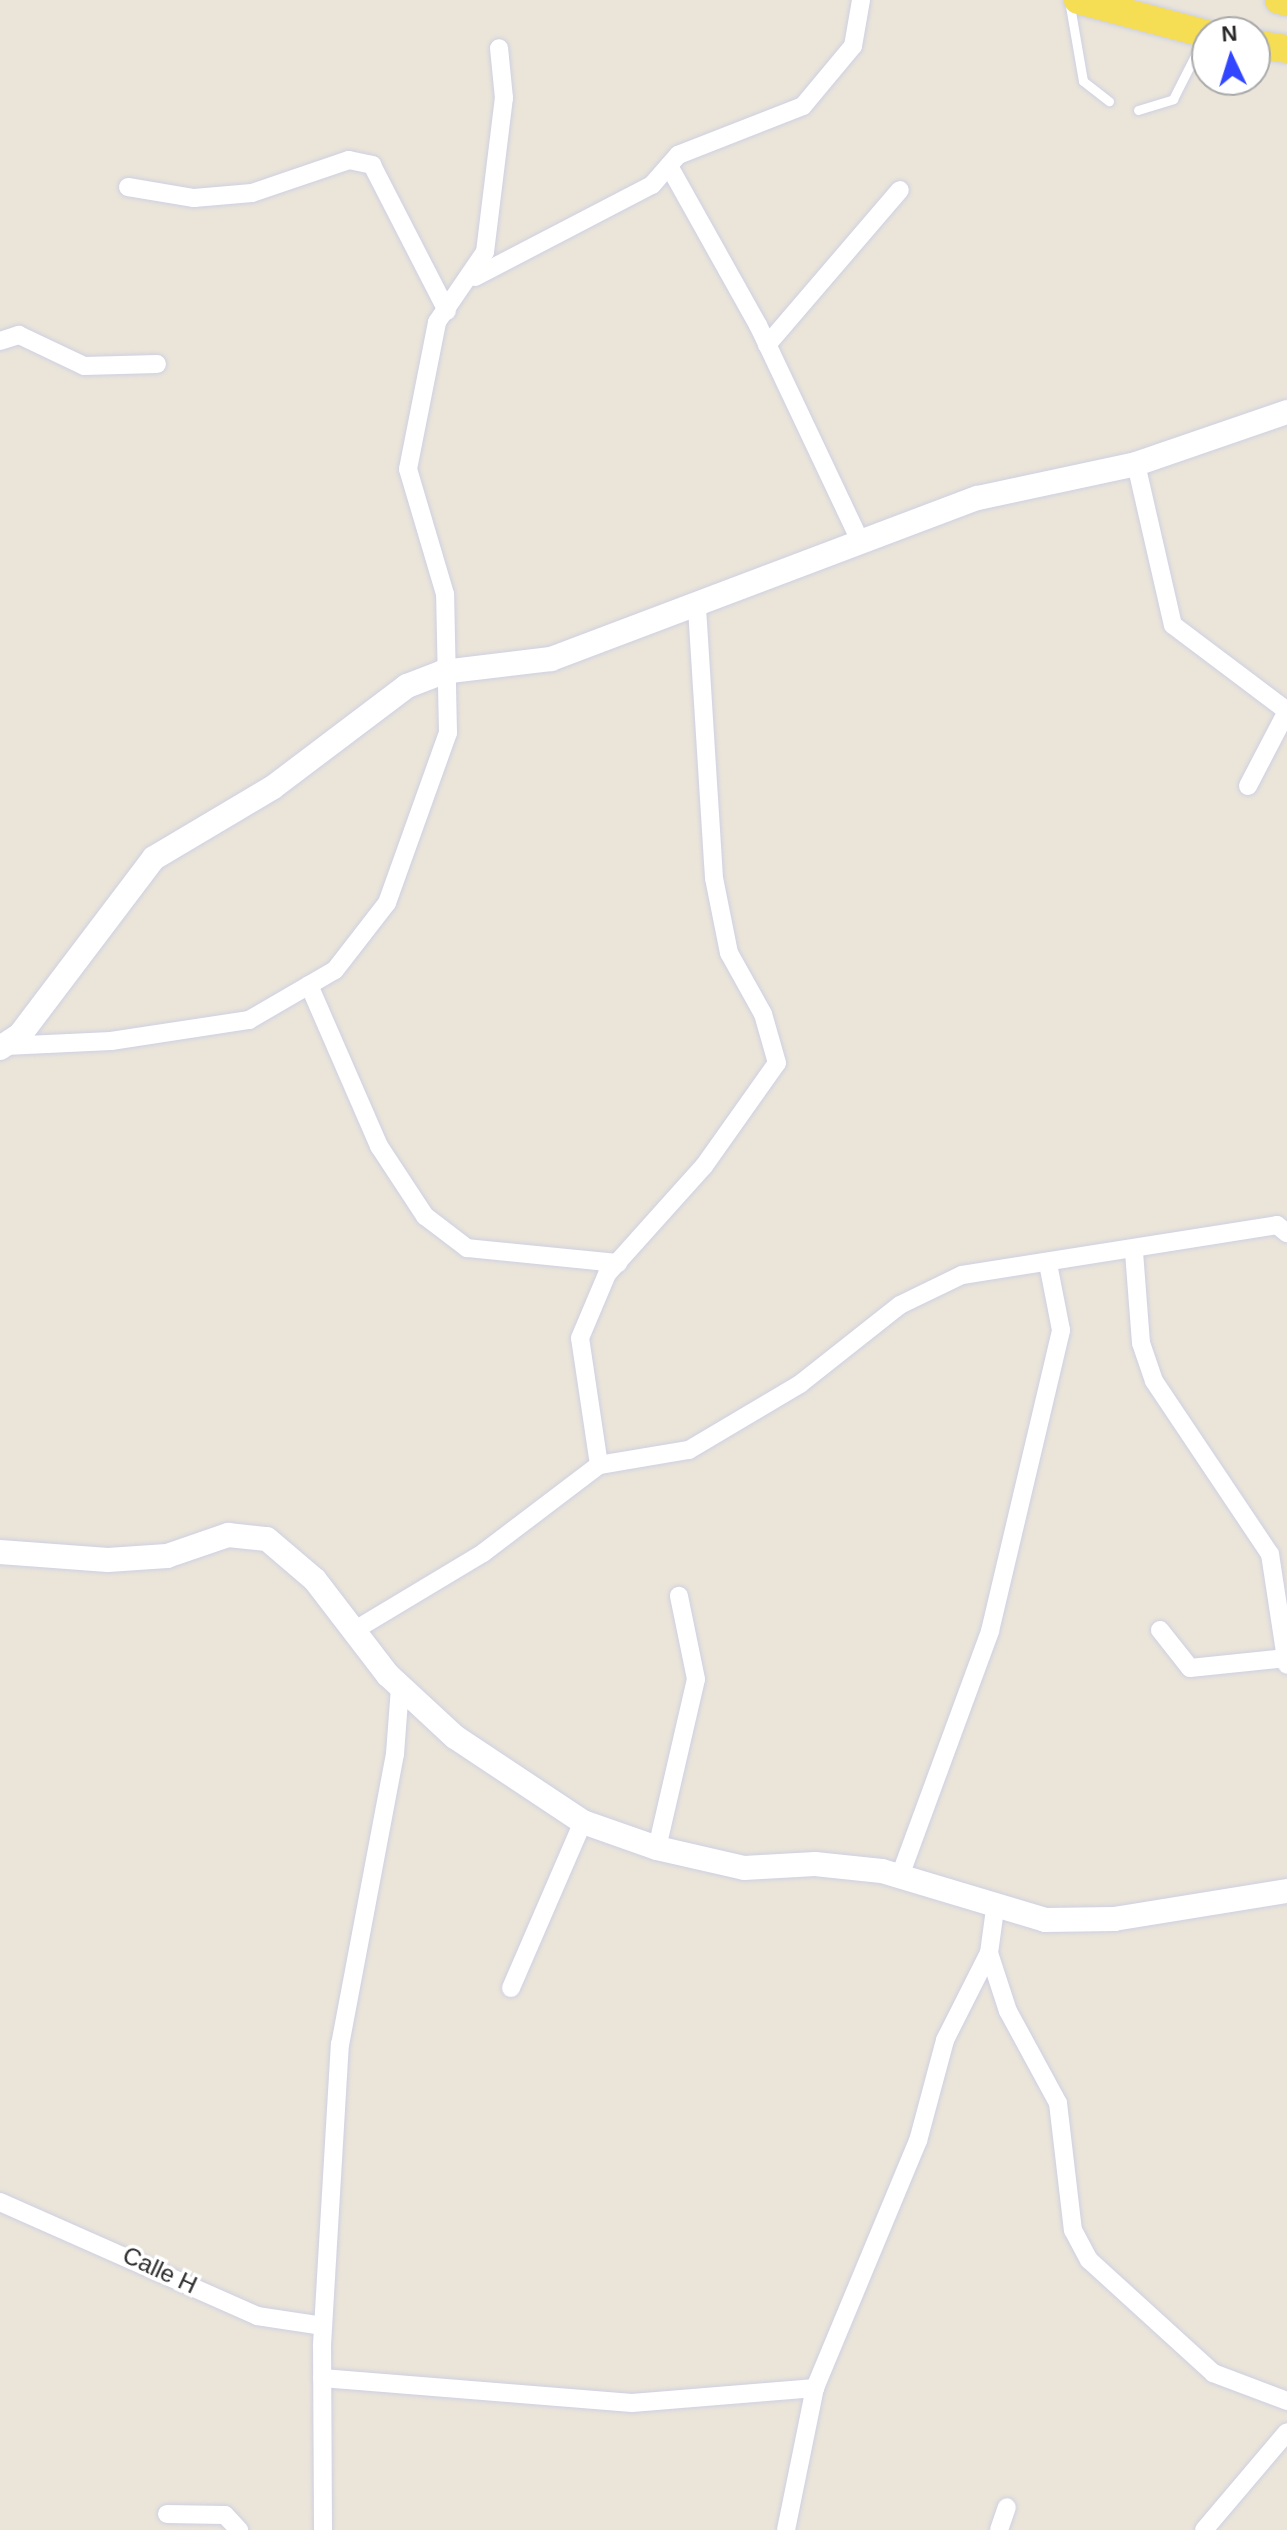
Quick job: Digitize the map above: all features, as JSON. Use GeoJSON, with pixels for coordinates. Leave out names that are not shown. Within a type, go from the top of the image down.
{"type":"FeatureCollection","features":[{"type":"Feature","properties":{"kind":"main road"},"geometry":{"type":"LineString","coordinates":[[1078,0],[1191,30]]}},
{"type":"Feature","properties":{"kind":"main road"},"geometry":{"type":"LineString","coordinates":[[1279,0],[1287,2]]}},
{"type":"Feature","properties":{"kind":"street"},"geometry":{"type":"LineString","coordinates":[[475,277],[652,185],[678,155],[803,106],[853,46],[861,0]]}},
{"type":"Feature","properties":{"kind":"street"},"geometry":{"type":"LineString","coordinates":[[1,1047],[207,1029],[249,1020],[335,970],[387,903],[448,733],[443,672],[445,594],[408,469],[417,400],[447,311],[475,277],[485,252],[504,98],[499,48]]}},
{"type":"Feature","properties":{"kind":"street"},"geometry":{"type":"LineString","coordinates":[[128,187],[194,198],[252,193],[349,160],[372,165],[447,311]]}},
{"type":"Feature","properties":{"kind":"street"},"geometry":{"type":"LineString","coordinates":[[669,166],[767,345],[859,539]]}},
{"type":"Feature","properties":{"kind":"street"},"geometry":{"type":"LineString","coordinates":[[767,345],[900,190]]}},
{"type":"Feature","properties":{"kind":"street"},"geometry":{"type":"LineString","coordinates":[[0,341],[19,335],[84,366],[157,364]]}},
{"type":"Feature","properties":{"kind":"street"},"geometry":{"type":"LineString","coordinates":[[1,1047],[20,1035],[154,858],[272,788],[407,686],[443,672],[551,659],[697,608],[859,539],[978,498],[1136,464],[1287,412]]}},
{"type":"Feature","properties":{"kind":"street"},"geometry":{"type":"LineString","coordinates":[[1136,464],[1173,625],[1287,711],[1248,786]]}},
{"type":"Feature","properties":{"kind":"street"},"geometry":{"type":"LineString","coordinates":[[599,1465],[580,1338],[618,1263],[704,1166],[777,1063],[763,1014],[729,953],[714,878],[697,608]]}},
{"type":"Feature","properties":{"kind":"street"},"geometry":{"type":"LineString","coordinates":[[309,985],[379,1146],[425,1216],[467,1248],[618,1263]]}},
{"type":"Feature","properties":{"kind":"street"},"geometry":{"type":"LineString","coordinates":[[355,1630],[483,1553],[599,1465],[689,1450],[800,1384],[900,1305],[962,1275],[1134,1252],[1277,1225],[1287,1233]]}},
{"type":"Feature","properties":{"kind":"street"},"geometry":{"type":"LineString","coordinates":[[1134,1252],[1141,1343],[1154,1381],[1270,1554],[1287,1665]]}},
{"type":"Feature","properties":{"kind":"street"},"geometry":{"type":"LineString","coordinates":[[900,1876],[993,1618],[1061,1330],[1048,1264]]}},
{"type":"Feature","properties":{"kind":"street"},"geometry":{"type":"LineString","coordinates":[[0,1552],[108,1560],[167,1556],[228,1535],[267,1539],[315,1580],[400,1687],[455,1737],[583,1822],[657,1848],[744,1868],[815,1864],[900,1876],[996,1902],[1045,1920],[1114,1919],[1287,1891]]}},
{"type":"Feature","properties":{"kind":"street"},"geometry":{"type":"LineString","coordinates":[[657,1848],[696,1679],[679,1596]]}},
{"type":"Feature","properties":{"kind":"street"},"geometry":{"type":"LineString","coordinates":[[1160,1630],[1190,1668],[1286,1658]]}},
{"type":"Feature","properties":{"kind":"street"},"geometry":{"type":"LineString","coordinates":[[320,2528],[323,2326],[340,2045],[395,1754],[400,1687]]}},
{"type":"Feature","properties":{"kind":"street"},"geometry":{"type":"LineString","coordinates":[[511,1988],[583,1822]]}},
{"type":"Feature","properties":{"kind":"street"},"geometry":{"type":"LineString","coordinates":[[786,2530],[815,2388],[918,2141],[945,2040],[989,1953],[996,1902]]}},
{"type":"Feature","properties":{"kind":"street"},"geometry":{"type":"LineString","coordinates":[[989,1953],[1008,2011],[1058,2103],[1073,2230],[1089,2260],[1213,2373],[1287,2401]]}},
{"type":"Feature","properties":{"kind":"street","name":"Calle H"},"geometry":{"type":"LineString","coordinates":[[0,2202],[257,2316],[323,2326]]}},
{"type":"Feature","properties":{"kind":"street"},"geometry":{"type":"LineString","coordinates":[[322,2378],[632,2403],[815,2388]]}},
{"type":"Feature","properties":{"kind":"street"},"geometry":{"type":"LineString","coordinates":[[1204,2530],[1287,2432]]}},
{"type":"Feature","properties":{"kind":"street"},"geometry":{"type":"LineString","coordinates":[[999,2530],[1007,2507]]}},
{"type":"Feature","properties":{"kind":"street"},"geometry":{"type":"LineString","coordinates":[[167,2514],[225,2515],[239,2530]]}},
{"type":"Feature","properties":{"kind":"lane"},"geometry":{"type":"LineString","coordinates":[[1069,0],[1083,81],[1109,101]]}},
{"type":"Feature","properties":{"kind":"lane"},"geometry":{"type":"LineString","coordinates":[[1138,110],[1173,99],[1191,65]]}}]}
